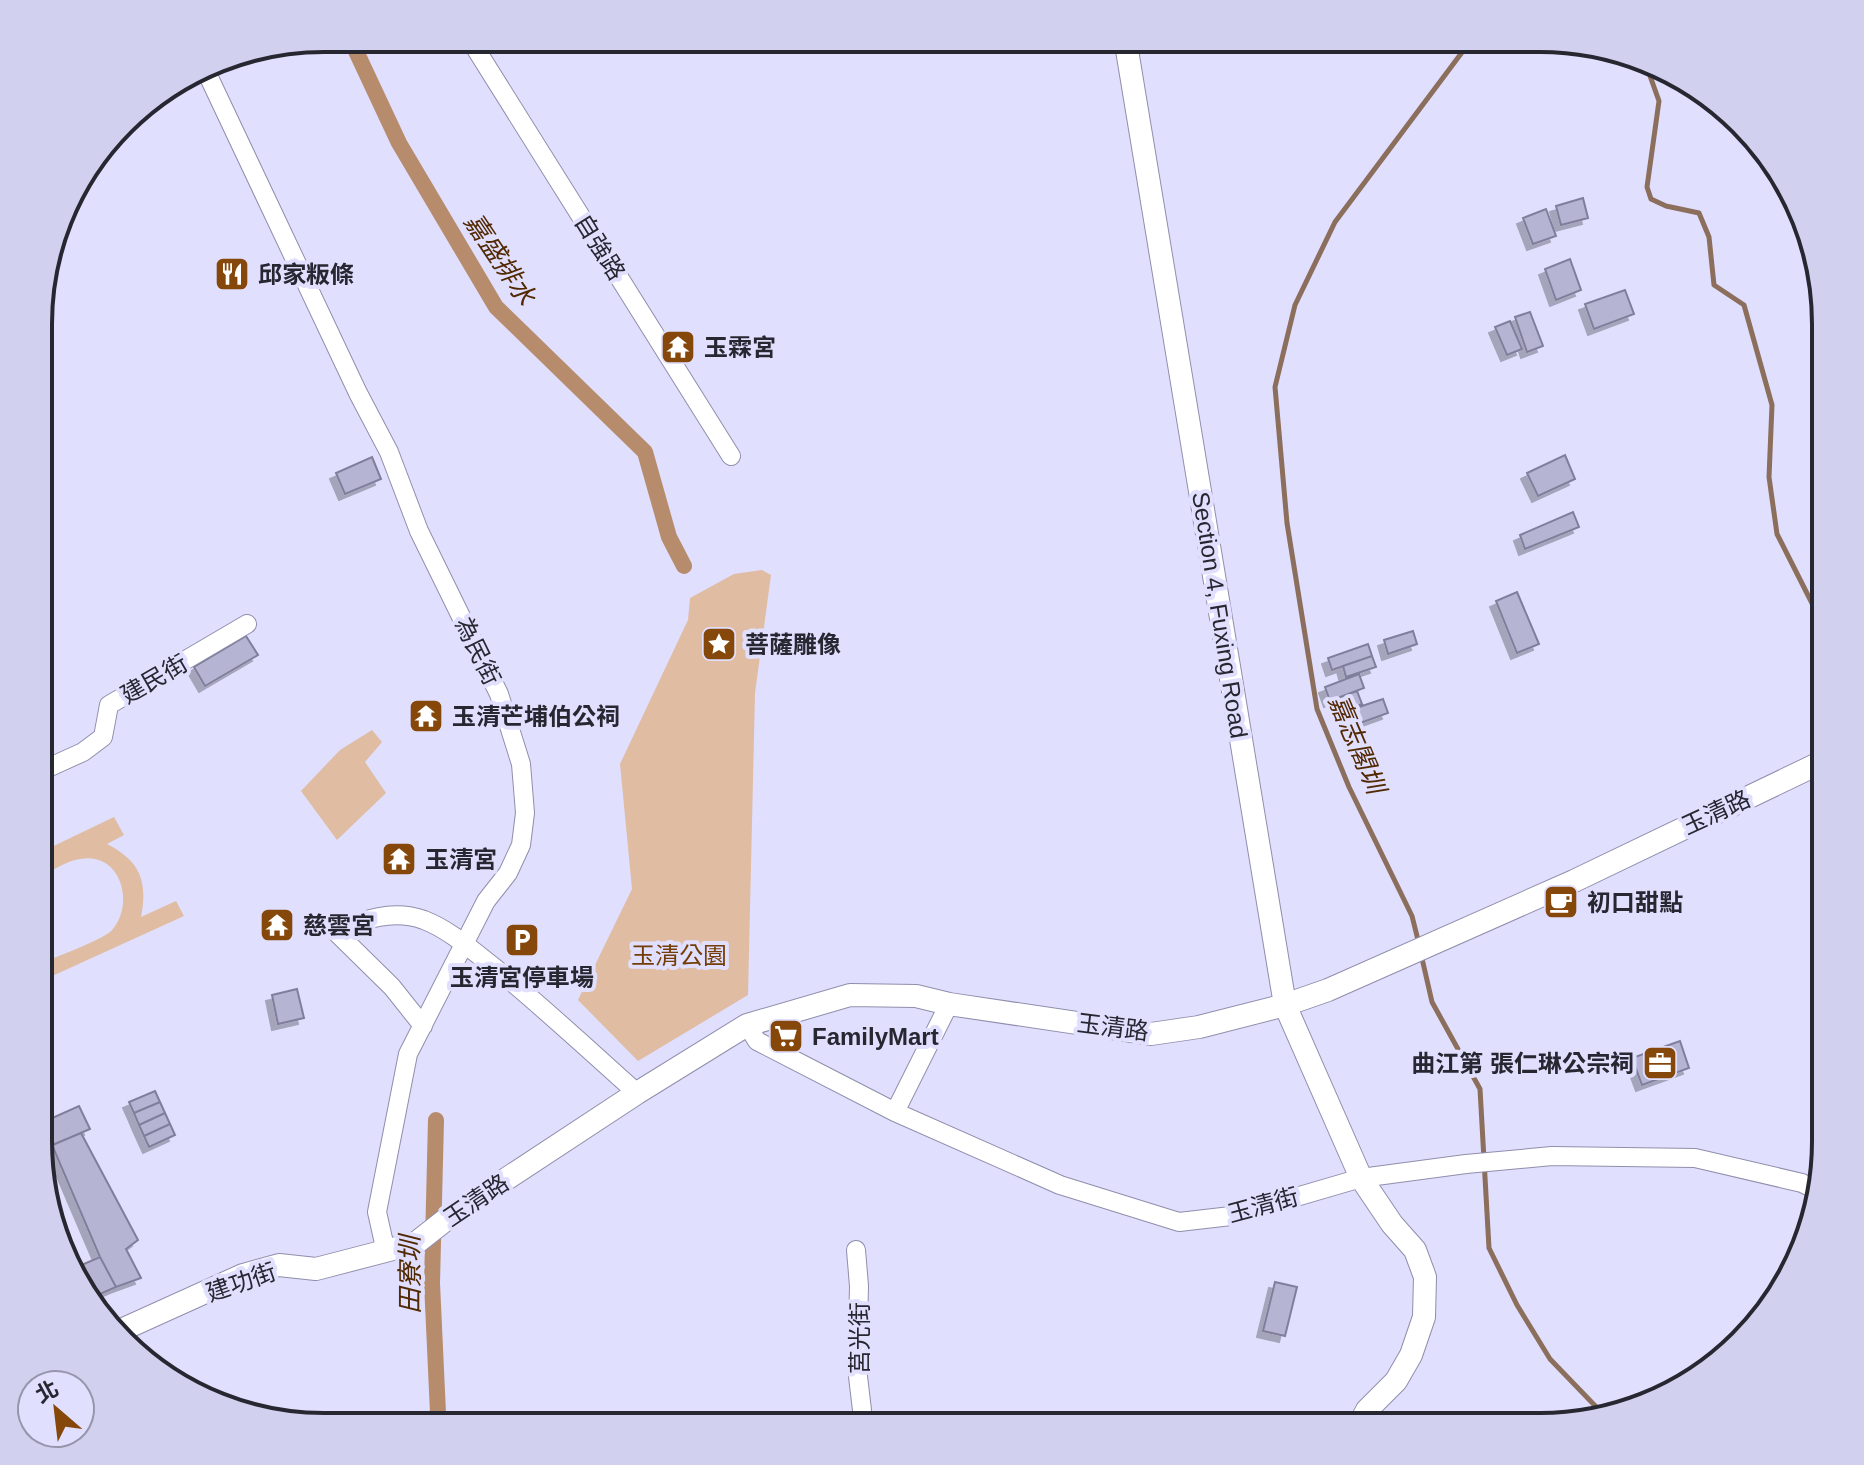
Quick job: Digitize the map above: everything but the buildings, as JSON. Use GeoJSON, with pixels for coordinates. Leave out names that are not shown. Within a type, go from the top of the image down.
{"type":"FeatureCollection","features":[{"type":"Feature","properties":{"kind":"street","name":"自強路"},"geometry":{"type":"LineString","coordinates":[[478,52],[731,456]]}},
{"type":"Feature","properties":{"kind":"street","name":"Section 4, Fuxing Road"},"geometry":{"type":"LineString","coordinates":[[1127,53],[1285,1005],[1361,1178],[1392,1224],[1415,1250],[1425,1277],[1424,1317],[1411,1355],[1396,1381],[1365,1413]]}},
{"type":"Feature","properties":{"kind":"street","name":"為民街"},"geometry":{"type":"LineString","coordinates":[[209,78],[389,452],[419,531],[499,694],[521,764],[525,813],[521,845],[508,873],[486,901],[408,1054],[377,1212],[386,1252]]}},
{"type":"Feature","properties":{"kind":"street","name":"建民街"},"geometry":{"type":"LineString","coordinates":[[53,766],[83,752],[103,737],[109,705],[247,624]]}},
{"type":"Feature","properties":{"kind":"street","name":"玉清路"},"geometry":{"type":"LineString","coordinates":[[416,1243],[453,1214],[747,1025],[850,995],[916,996],[949,1004],[1151,1034],[1199,1027],[1285,1005],[1328,990],[1574,881],[1811,767]]}},
{"type":"Feature","properties":{"kind":"street"},"geometry":{"type":"LineString","coordinates":[[423,1026],[392,987],[336,932],[376,916],[425,921],[465,944],[537,1002],[637,1093]]}},
{"type":"Feature","properties":{"kind":"street"},"geometry":{"type":"LineString","coordinates":[[895,1112],[949,1004]]}},
{"type":"Feature","properties":{"kind":"street","name":"玉清街"},"geometry":{"type":"LineString","coordinates":[[747,1025],[757,1041],[895,1112],[1060,1185],[1179,1222],[1231,1216],[1361,1178],[1552,1156],[1695,1158],[1808,1186]]}},
{"type":"Feature","properties":{"kind":"street","name":"建功街"},"geometry":{"type":"LineString","coordinates":[[127,1327],[243,1275],[279,1265],[316,1269],[416,1243]]}},
{"type":"Feature","properties":{"kind":"street","name":"莒光街"},"geometry":{"type":"LineString","coordinates":[[856,1250],[859,1286],[857,1368],[862,1412]]}},
{"type":"Feature","properties":{"kind":"green space","name":"玉清公園"},"geometry":{"type":"Polygon","coordinates":[[[762,570],[771,575],[755,693],[748,995],[638,1061],[578,1000],[632,889],[620,764],[688,620],[690,598],[734,574],[762,570]]]}},
{"type":"Feature","properties":{"kind":"green space"},"geometry":{"type":"Polygon","coordinates":[[[372,730],[382,742],[365,762],[386,793],[337,840],[301,791],[340,750],[372,730]]]}},
{"type":"Feature","properties":{"kind":"green space"},"geometry":{"type":"Polygon","coordinates":[[[114,817],[124,835],[107,844],[127,858],[139,873],[143,893],[141,917],[176,901],[184,916],[53,976],[53,958],[90,943],[113,929],[120,918],[123,893],[114,871],[94,859],[80,859],[53,870],[53,846],[114,817]]]}},
{"type":"Feature","properties":{"kind":"waterway","name":"嘉盛排水"},"geometry":{"type":"LineString","coordinates":[[356,52],[399,143],[496,307],[645,452],[669,537],[684,566]]}},
{"type":"Feature","properties":{"kind":"waterway","name":"嘉志閣圳"},"geometry":{"type":"LineString","coordinates":[[1419,944],[1412,916],[1349,787],[1317,709],[1287,523],[1275,387],[1295,305],[1335,222],[1462,53]]}},
{"type":"Feature","properties":{"kind":"waterway"},"geometry":{"type":"LineString","coordinates":[[1650,76],[1659,101],[1647,187],[1651,199],[1666,206],[1699,213],[1709,237],[1714,285],[1744,305],[1772,405],[1769,477],[1777,534],[1812,603]]}},
{"type":"Feature","properties":{"kind":"waterway","name":"嘉志閣圳"},"geometry":{"type":"LineString","coordinates":[[1421,954],[1432,1002],[1480,1089],[1489,1248],[1517,1305],[1550,1359],[1596,1407]]}},
{"type":"Feature","properties":{"kind":"waterway","name":"田寮圳"},"geometry":{"type":"LineString","coordinates":[[436,1120],[432,1283],[438,1412]]}},
{"type":"Feature","properties":{"kind":"place","name":"邱家粄條"},"geometry":{"type":"Point","coordinates":[232,274]}},
{"type":"Feature","properties":{"kind":"place","name":"玉霖宮"},"geometry":{"type":"Point","coordinates":[678,347]}},
{"type":"Feature","properties":{"kind":"place","name":"菩薩雕像"},"geometry":{"type":"Point","coordinates":[719,644]}},
{"type":"Feature","properties":{"kind":"place","name":"玉清芒埔伯公祠"},"geometry":{"type":"Point","coordinates":[426,716]}},
{"type":"Feature","properties":{"kind":"place","name":"玉清宮"},"geometry":{"type":"Point","coordinates":[399,859]}},
{"type":"Feature","properties":{"kind":"place","name":"初口甜點"},"geometry":{"type":"Point","coordinates":[1561,902]}},
{"type":"Feature","properties":{"kind":"place","name":"慈雲宮"},"geometry":{"type":"Point","coordinates":[277,925]}},
{"type":"Feature","properties":{"kind":"place","name":"玉清宮停車場"},"geometry":{"type":"Point","coordinates":[522,940]}},
{"type":"Feature","properties":{"kind":"place","name":"FamilyMart"},"geometry":{"type":"Point","coordinates":[786,1036]}},
{"type":"Feature","properties":{"kind":"place","name":"曲江第 張仁琳公宗祠"},"geometry":{"type":"Point","coordinates":[1660,1063]}}]}
